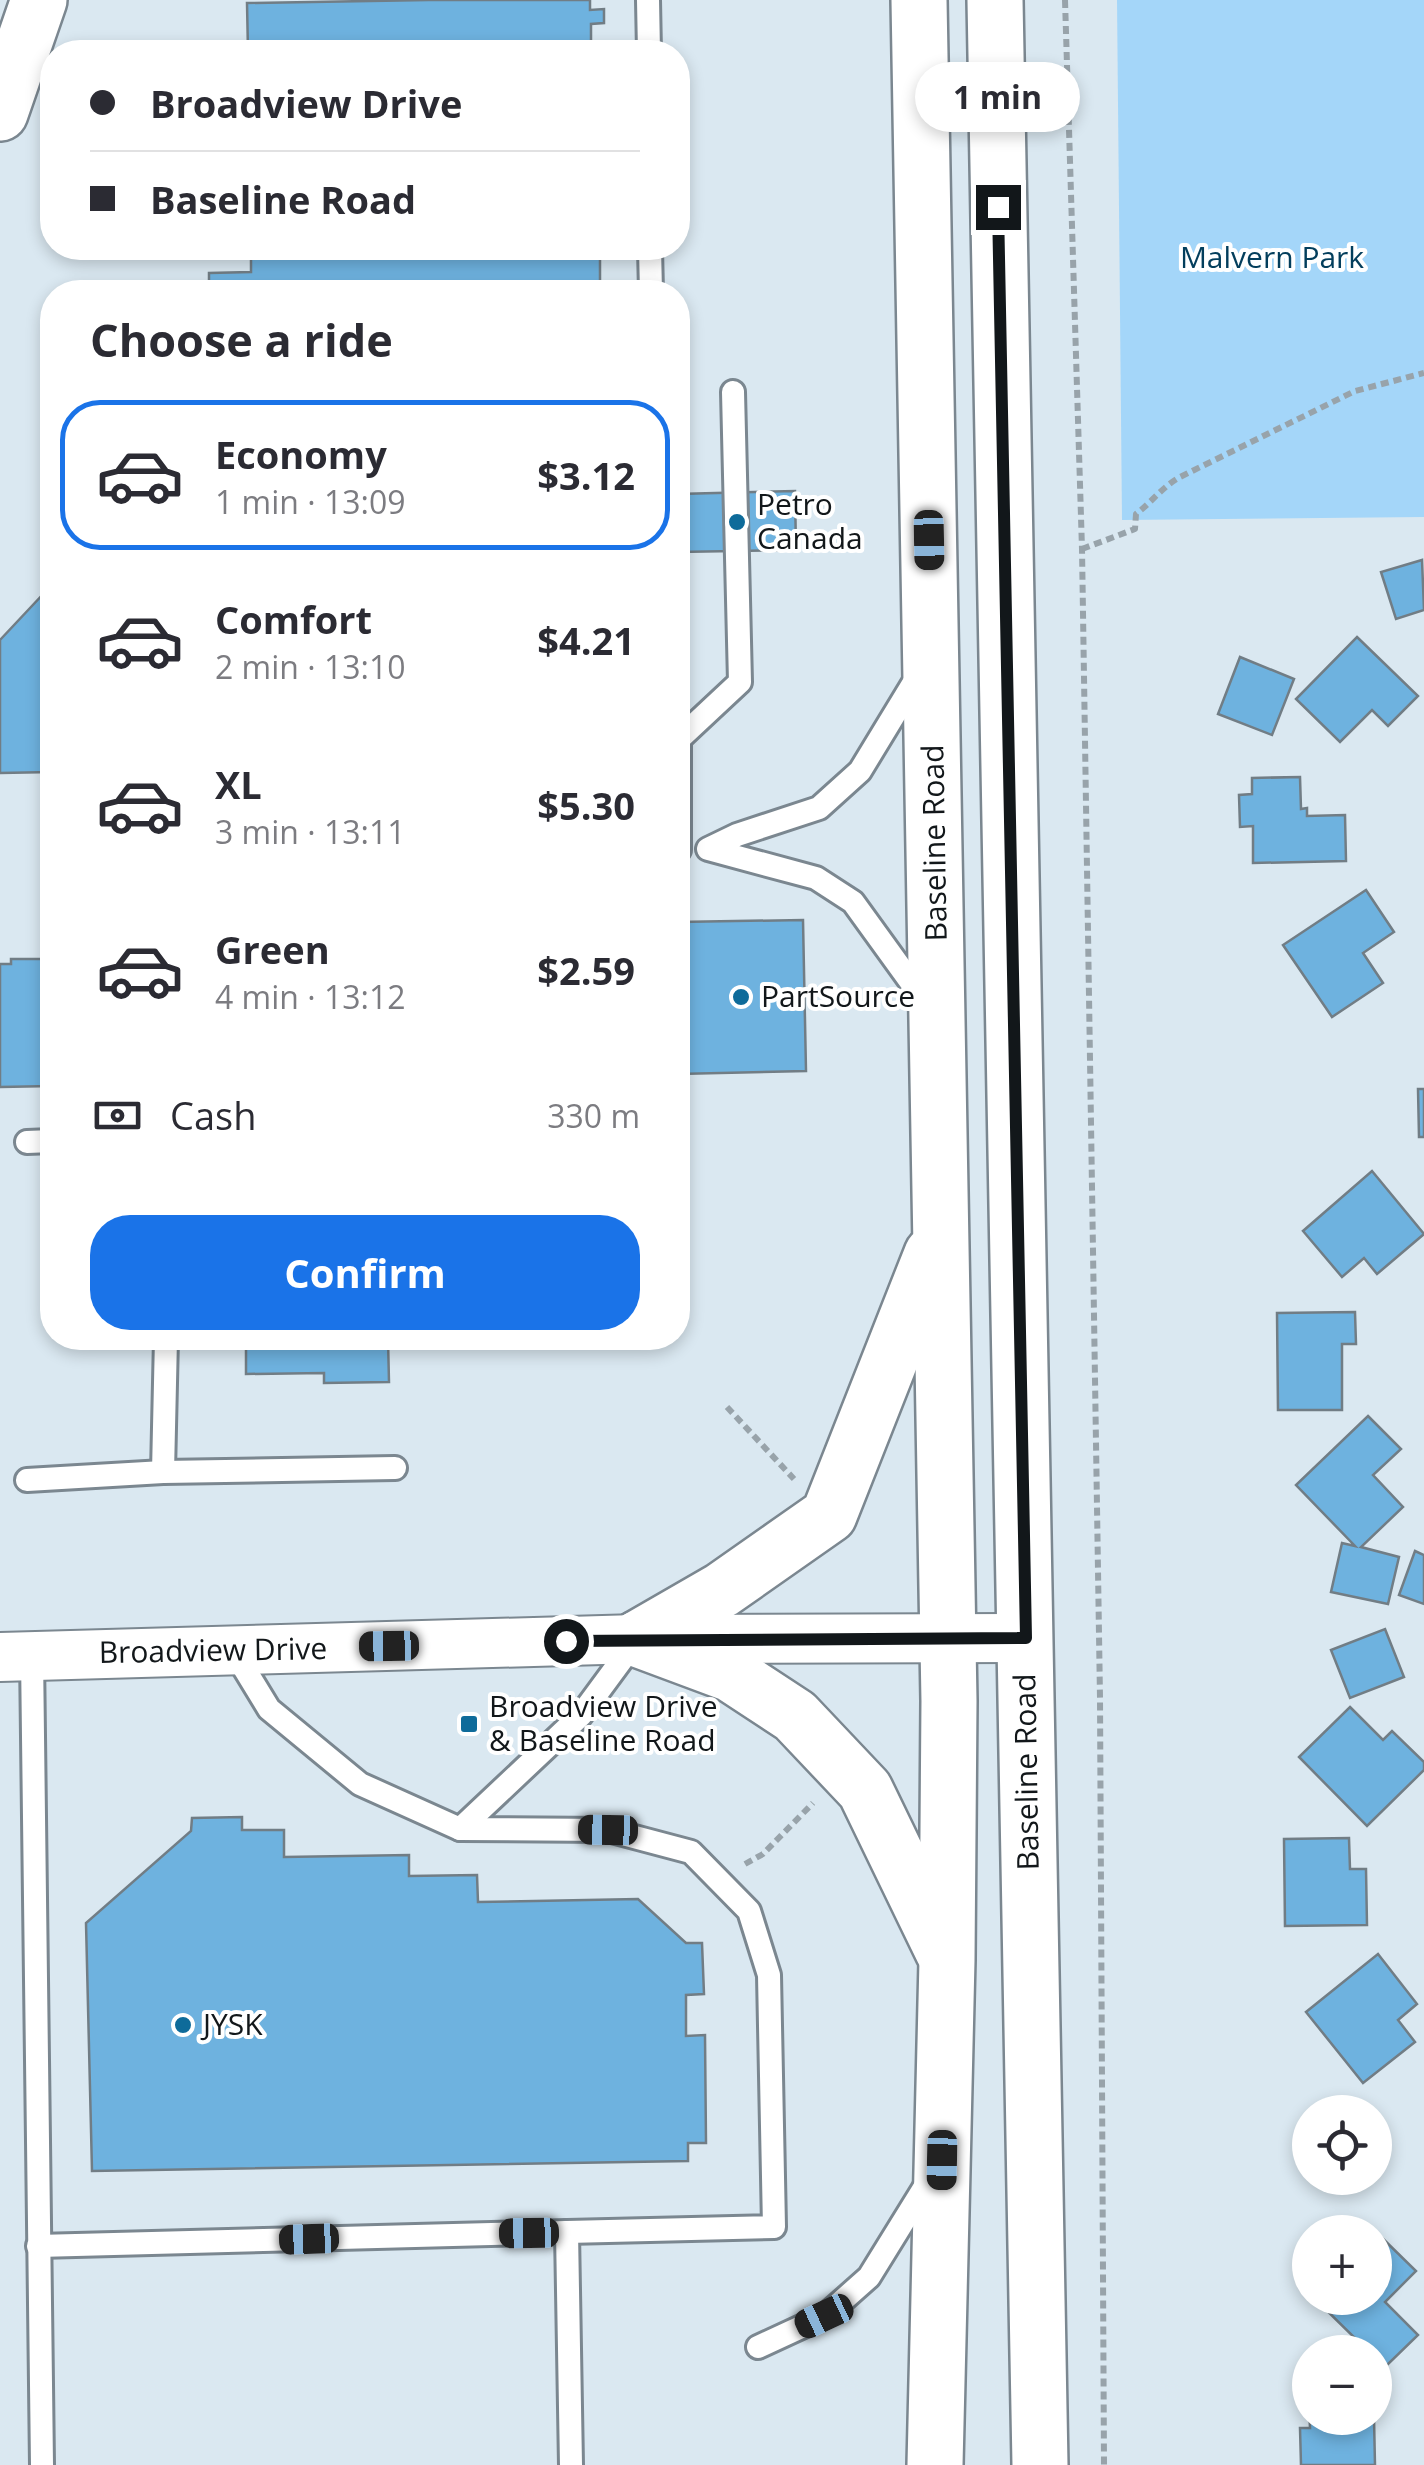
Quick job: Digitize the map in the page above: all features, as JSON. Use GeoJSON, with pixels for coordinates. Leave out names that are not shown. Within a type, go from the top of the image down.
{"type":"FeatureCollection","features":[{"type":"Feature","properties":{"kind":"main road"},"geometry":{"type":"LineString","coordinates":[[0,113],[39,0]]}},
{"type":"Feature","properties":{"kind":"main road","name":"Baseline Road"},"geometry":{"type":"LineString","coordinates":[[919,0],[948,1638],[947,1960],[935,2465]]}},
{"type":"Feature","properties":{"kind":"main road","name":"Baseline Road"},"geometry":{"type":"LineString","coordinates":[[995,0],[1040,2465]]}},
{"type":"Feature","properties":{"kind":"main road"},"geometry":{"type":"LineString","coordinates":[[638,1640],[722,1590],[829,1515],[942,1228]]}},
{"type":"Feature","properties":{"kind":"main road"},"geometry":{"type":"LineString","coordinates":[[638,1640],[730,1674],[795,1716],[864,1790],[947,1960]]}},
{"type":"Feature","properties":{"kind":"street","name":"Broadview Drive"},"geometry":{"type":"LineString","coordinates":[[16,1656],[638,1640],[1026,1638]]}},
{"type":"Feature","properties":{"kind":"lane"},"geometry":{"type":"LineString","coordinates":[[648,0],[649,40]]}},
{"type":"Feature","properties":{"kind":"lane"},"geometry":{"type":"LineString","coordinates":[[690,729],[740,682],[734,392]]}},
{"type":"Feature","properties":{"kind":"lane"},"geometry":{"type":"LineString","coordinates":[[931,654],[860,771],[819,808],[736,835],[708,849],[816,878],[853,902],[938,1020]]}},
{"type":"Feature","properties":{"kind":"lane"},"geometry":{"type":"LineString","coordinates":[[28,1142],[40,1142]]}},
{"type":"Feature","properties":{"kind":"lane"},"geometry":{"type":"LineString","coordinates":[[163,1472],[166,1350]]}},
{"type":"Feature","properties":{"kind":"lane"},"geometry":{"type":"LineString","coordinates":[[28,1480],[163,1472],[394,1468]]}},
{"type":"Feature","properties":{"kind":"lane"},"geometry":{"type":"LineString","coordinates":[[460,1828],[580,1715],[638,1640]]}},
{"type":"Feature","properties":{"kind":"lane"},"geometry":{"type":"LineString","coordinates":[[38,2246],[774,2227],[770,1975],[749,1912],[691,1852],[608,1830],[460,1828],[360,1784],[270,1710],[234,1650]]}},
{"type":"Feature","properties":{"kind":"lane"},"geometry":{"type":"LineString","coordinates":[[16,1656],[38,2246],[42,2465]]}},
{"type":"Feature","properties":{"kind":"lane"},"geometry":{"type":"LineString","coordinates":[[758,2347],[824,2316],[868,2277],[942,2160]]}},
{"type":"Feature","properties":{"kind":"lane"},"geometry":{"type":"LineString","coordinates":[[567,2232],[571,2465]]}},
{"type":"Feature","properties":{"kind":"path"},"geometry":{"type":"LineString","coordinates":[[1066,0],[1082,549],[1101,1829],[1104,2465]]}},
{"type":"Feature","properties":{"kind":"path"},"geometry":{"type":"LineString","coordinates":[[1082,549],[1136,529],[1136,514],[1161,488],[1180,477],[1355,391],[1424,373]]}},
{"type":"Feature","properties":{"kind":"path"},"geometry":{"type":"LineString","coordinates":[[726,1407],[804,1491]]}},
{"type":"Feature","properties":{"kind":"path"},"geometry":{"type":"LineString","coordinates":[[764,1854],[825,1791]]}},
{"type":"Feature","properties":{"kind":"green space","name":"Malvern Park"},"geometry":{"type":"Polygon","coordinates":[[[1117,0],[1424,0],[1424,517],[1122,520],[1117,0]]]}},
{"type":"Feature","properties":{"kind":"building"},"geometry":{"type":"Polygon","coordinates":[[[590,0],[590,10],[604,9],[604,23],[591,24],[591,40],[248,40],[247,3],[590,0]]]}},
{"type":"Feature","properties":{"kind":"building"},"geometry":{"type":"Polygon","coordinates":[[[251,260],[600,260],[600,280],[209,280],[209,273],[251,272],[251,260]]]}},
{"type":"Feature","properties":{"kind":"building","name":"Petro Canada"},"geometry":{"type":"Polygon","coordinates":[[[795,491],[796,550],[690,552],[690,494],[795,491]]]}},
{"type":"Feature","properties":{"kind":"building"},"geometry":{"type":"Polygon","coordinates":[[[1422,560],[1424,610],[1396,619],[1381,572],[1422,560]]]}},
{"type":"Feature","properties":{"kind":"building"},"geometry":{"type":"Polygon","coordinates":[[[40,597],[40,772],[0,773],[0,640],[40,597]]]}},
{"type":"Feature","properties":{"kind":"building"},"geometry":{"type":"Polygon","coordinates":[[[1357,637],[1418,696],[1388,726],[1372,710],[1340,742],[1296,699],[1357,637]]]}},
{"type":"Feature","properties":{"kind":"building"},"geometry":{"type":"Polygon","coordinates":[[[1240,657],[1294,679],[1272,735],[1218,714],[1240,657]]]}},
{"type":"Feature","properties":{"kind":"building"},"geometry":{"type":"Polygon","coordinates":[[[1300,777],[1301,809],[1307,808],[1307,816],[1345,815],[1346,861],[1253,863],[1253,826],[1240,827],[1239,795],[1252,794],[1252,778],[1300,777]]]}},
{"type":"Feature","properties":{"kind":"building"},"geometry":{"type":"Polygon","coordinates":[[[1366,890],[1394,932],[1363,953],[1383,983],[1332,1017],[1283,945],[1366,890]]]}},
{"type":"Feature","properties":{"kind":"building","name":"PartSource"},"geometry":{"type":"Polygon","coordinates":[[[803,920],[806,1071],[690,1074],[690,922],[803,920]]]}},
{"type":"Feature","properties":{"kind":"building"},"geometry":{"type":"Polygon","coordinates":[[[11,959],[40,959],[40,1086],[0,1087],[0,964],[11,964],[11,959]]]}},
{"type":"Feature","properties":{"kind":"building"},"geometry":{"type":"Polygon","coordinates":[[[1418,1089],[1424,1089],[1424,1137],[1419,1137],[1418,1089]]]}},
{"type":"Feature","properties":{"kind":"building"},"geometry":{"type":"Polygon","coordinates":[[[1372,1171],[1424,1234],[1377,1274],[1364,1258],[1342,1277],[1303,1231],[1372,1171]]]}},
{"type":"Feature","properties":{"kind":"building"},"geometry":{"type":"Polygon","coordinates":[[[1355,1312],[1356,1344],[1342,1344],[1342,1410],[1278,1410],[1277,1313],[1355,1312]]]}},
{"type":"Feature","properties":{"kind":"building"},"geometry":{"type":"Polygon","coordinates":[[[246,1350],[388,1350],[389,1382],[324,1383],[324,1373],[246,1374],[246,1350]]]}},
{"type":"Feature","properties":{"kind":"building"},"geometry":{"type":"Polygon","coordinates":[[[1368,1416],[1401,1449],[1373,1475],[1403,1507],[1361,1547],[1399,1557],[1388,1604],[1331,1592],[1342,1543],[1355,1546],[1296,1485],[1368,1416]]]}},
{"type":"Feature","properties":{"kind":"building"},"geometry":{"type":"Polygon","coordinates":[[[1415,1551],[1424,1555],[1424,1604],[1399,1595],[1415,1551]]]}},
{"type":"Feature","properties":{"kind":"building"},"geometry":{"type":"Polygon","coordinates":[[[1385,1629],[1404,1677],[1350,1698],[1331,1650],[1385,1629]]]}},
{"type":"Feature","properties":{"kind":"building"},"geometry":{"type":"Polygon","coordinates":[[[1350,1707],[1383,1740],[1392,1731],[1424,1762],[1424,1770],[1367,1826],[1299,1757],[1350,1707]]]}},
{"type":"Feature","properties":{"kind":"building"},"geometry":{"type":"Polygon","coordinates":[[[242,1817],[242,1830],[284,1830],[284,1857],[409,1855],[409,1876],[477,1875],[478,1902],[638,1899],[686,1943],[702,1943],[704,1994],[686,1995],[686,2036],[705,2035],[706,2143],[688,2143],[688,2161],[92,2171],[86,1923],[191,1831],[192,1818],[242,1817]]]}},
{"type":"Feature","properties":{"kind":"building"},"geometry":{"type":"Polygon","coordinates":[[[1349,1838],[1350,1869],[1366,1869],[1367,1925],[1285,1926],[1284,1839],[1349,1838]]]}},
{"type":"Feature","properties":{"kind":"building"},"geometry":{"type":"Polygon","coordinates":[[[1378,1954],[1417,2004],[1398,2020],[1415,2042],[1363,2083],[1306,2012],[1378,1954]]]}},
{"type":"Feature","properties":{"kind":"building"},"geometry":{"type":"Polygon","coordinates":[[[1392,2248],[1416,2271],[1392,2295],[1392,2248]]]}},
{"type":"Feature","properties":{"kind":"building"},"geometry":{"type":"Polygon","coordinates":[[[1392,2309],[1418,2335],[1392,2360],[1392,2335],[1352,2335],[1331,2315],[1392,2315],[1392,2309]]]}},
{"type":"Feature","properties":{"kind":"building"},"geometry":{"type":"Polygon","coordinates":[[[1300,2435],[1374,2435],[1375,2465],[1301,2465],[1300,2435]]]}},
{"type":"Feature","properties":{"kind":"place","name":"Petro Canada"},"geometry":{"type":"Point","coordinates":[737,522]}},
{"type":"Feature","properties":{"kind":"place","name":"PartSource"},"geometry":{"type":"Point","coordinates":[741,997]}},
{"type":"Feature","properties":{"kind":"place","name":"Broadview Drive & Baseline Road"},"geometry":{"type":"Point","coordinates":[469,1724]}},
{"type":"Feature","properties":{"kind":"place","name":"JYSK"},"geometry":{"type":"Point","coordinates":[183,2025]}},
{"type":"Feature","properties":{"kind":"route"},"geometry":{"type":"LineString","coordinates":[[566,1641],[1026,1638],[998,207]]}}]}
